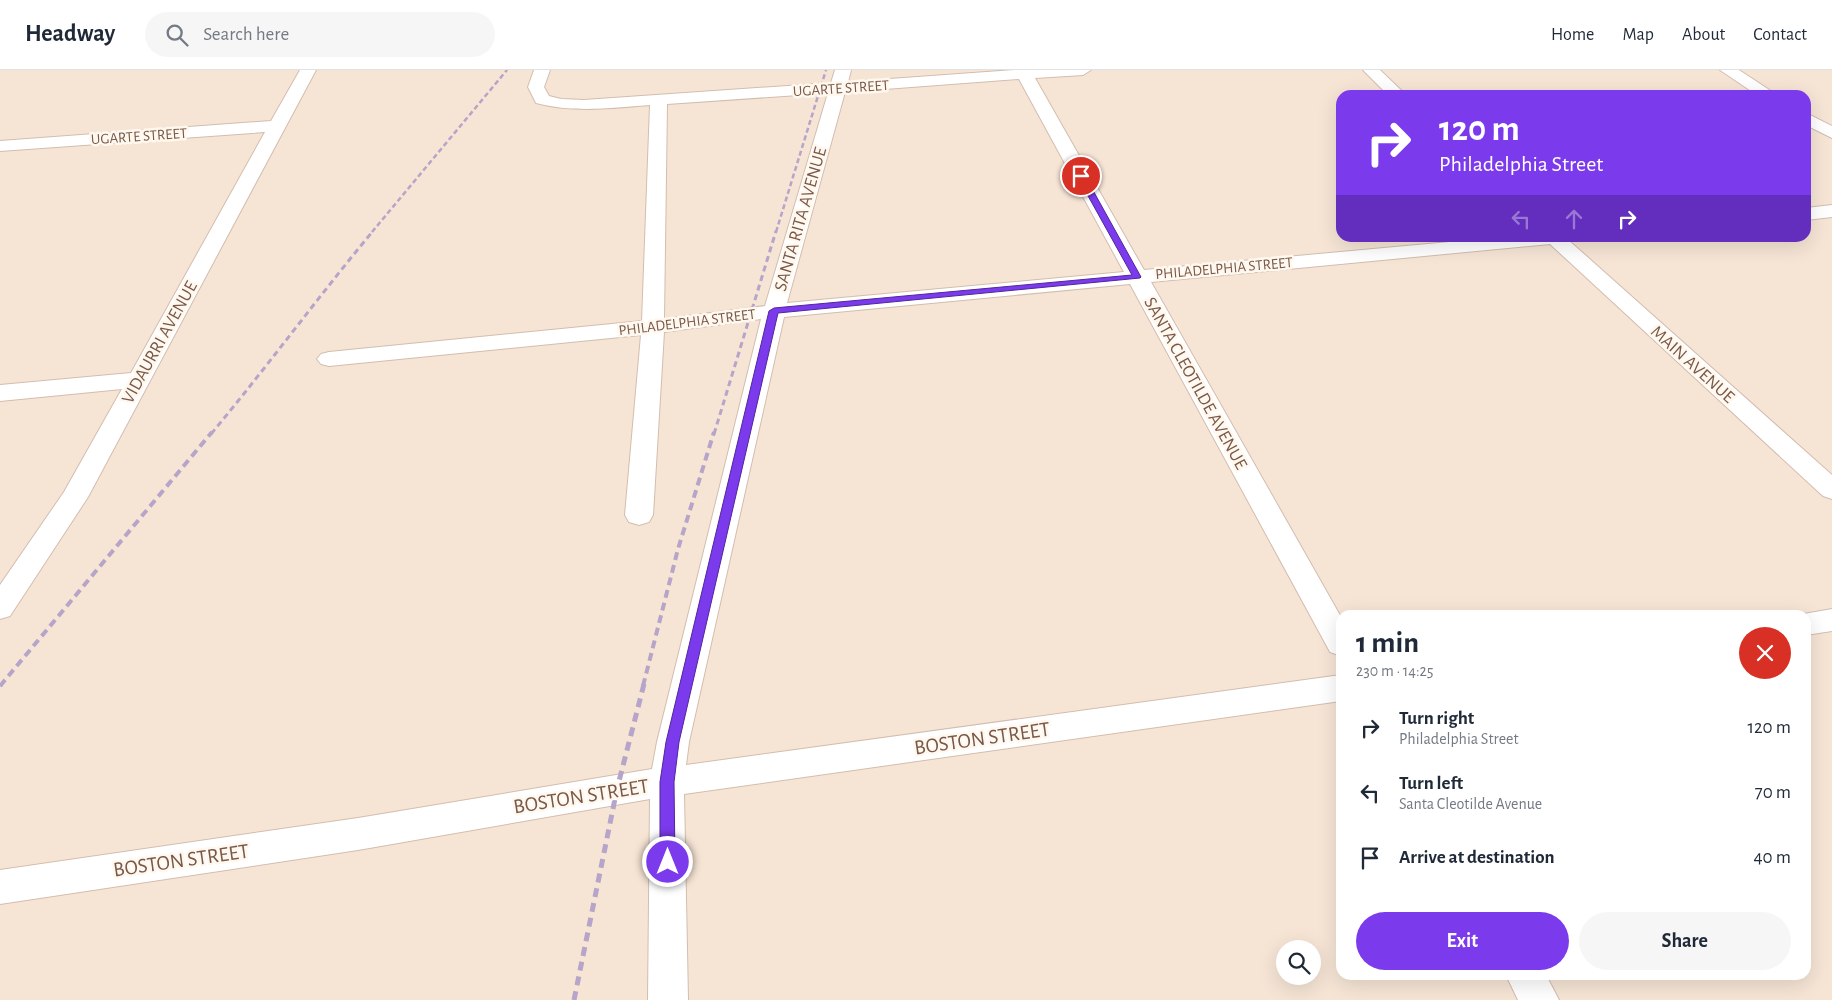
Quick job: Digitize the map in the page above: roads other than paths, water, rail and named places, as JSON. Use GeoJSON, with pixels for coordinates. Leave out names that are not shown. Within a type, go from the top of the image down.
{"type":"FeatureCollection","features":[{"type":"Feature","properties":{"kind":"street","name":"VIDAURRI AVENUE"},"geometry":{"type":"LineString","coordinates":[[0,608],[75,497],[308,70]]}},
{"type":"Feature","properties":{"kind":"street","name":"UGARTE STREET"},"geometry":{"type":"LineString","coordinates":[[542,70],[536,87],[542,99],[560,104],[584,105],[807,90],[840,79],[1083,70]]}},
{"type":"Feature","properties":{"kind":"street"},"geometry":{"type":"LineString","coordinates":[[807,90],[815,70]]}},
{"type":"Feature","properties":{"kind":"street"},"geometry":{"type":"LineString","coordinates":[[1371,70],[1393,90]]}},
{"type":"Feature","properties":{"kind":"street"},"geometry":{"type":"LineString","coordinates":[[1728,70],[1761,90]]}},
{"type":"Feature","properties":{"kind":"street","name":"SANTA CLEOTILDE AVENUE"},"geometry":{"type":"LineString","coordinates":[[1023,72],[1336,635]]}},
{"type":"Feature","properties":{"kind":"street","name":"SANTA RITA AVENUE"},"geometry":{"type":"LineString","coordinates":[[668,1000],[667,782],[673,742],[774,311],[840,79]]}},
{"type":"Feature","properties":{"kind":"street"},"geometry":{"type":"LineString","coordinates":[[639,515],[653,327],[659,101]]}},
{"type":"Feature","properties":{"kind":"street"},"geometry":{"type":"LineString","coordinates":[[1811,121],[1832,133]]}},
{"type":"Feature","properties":{"kind":"street","name":"UGARTE STREET"},"geometry":{"type":"LineString","coordinates":[[0,146],[277,126]]}},
{"type":"Feature","properties":{"kind":"street"},"geometry":{"type":"LineString","coordinates":[[1811,213],[1832,211]]}},
{"type":"Feature","properties":{"kind":"street","name":"PHILADELPHIA STREET"},"geometry":{"type":"LineString","coordinates":[[329,359],[653,327],[774,311],[1511,242]]}},
{"type":"Feature","properties":{"kind":"street","name":"MAIN AVENUE"},"geometry":{"type":"LineString","coordinates":[[1558,242],[1832,490]]}},
{"type":"Feature","properties":{"kind":"street"},"geometry":{"type":"LineString","coordinates":[[0,393],[139,380]]}},
{"type":"Feature","properties":{"kind":"street"},"geometry":{"type":"LineString","coordinates":[[1811,623],[1832,620]]}},
{"type":"Feature","properties":{"kind":"street","name":"BOSTON STREET"},"geometry":{"type":"LineString","coordinates":[[0,886],[358,834],[667,782],[1336,689]]}},
{"type":"Feature","properties":{"kind":"street"},"geometry":{"type":"LineString","coordinates":[[1528,980],[1539,1000]]}},
{"type":"Feature","properties":{"kind":"railway"},"geometry":{"type":"LineString","coordinates":[[372,232],[507,70]]}},
{"type":"Feature","properties":{"kind":"railway"},"geometry":{"type":"LineString","coordinates":[[776,232],[826,70]]}},
{"type":"Feature","properties":{"kind":"railway"},"geometry":{"type":"LineString","coordinates":[[211,434],[373,231]]}},
{"type":"Feature","properties":{"kind":"railway"},"geometry":{"type":"LineString","coordinates":[[714,434],[776,231]]}},
{"type":"Feature","properties":{"kind":"railway"},"geometry":{"type":"LineString","coordinates":[[1,684],[0,686],[212,432]]}},
{"type":"Feature","properties":{"kind":"railway"},"geometry":{"type":"LineString","coordinates":[[643,686],[678,549],[714,432]]}},
{"type":"Feature","properties":{"kind":"railway"},"geometry":{"type":"LineString","coordinates":[[574,1000],[617,789],[644,684]]}}]}
